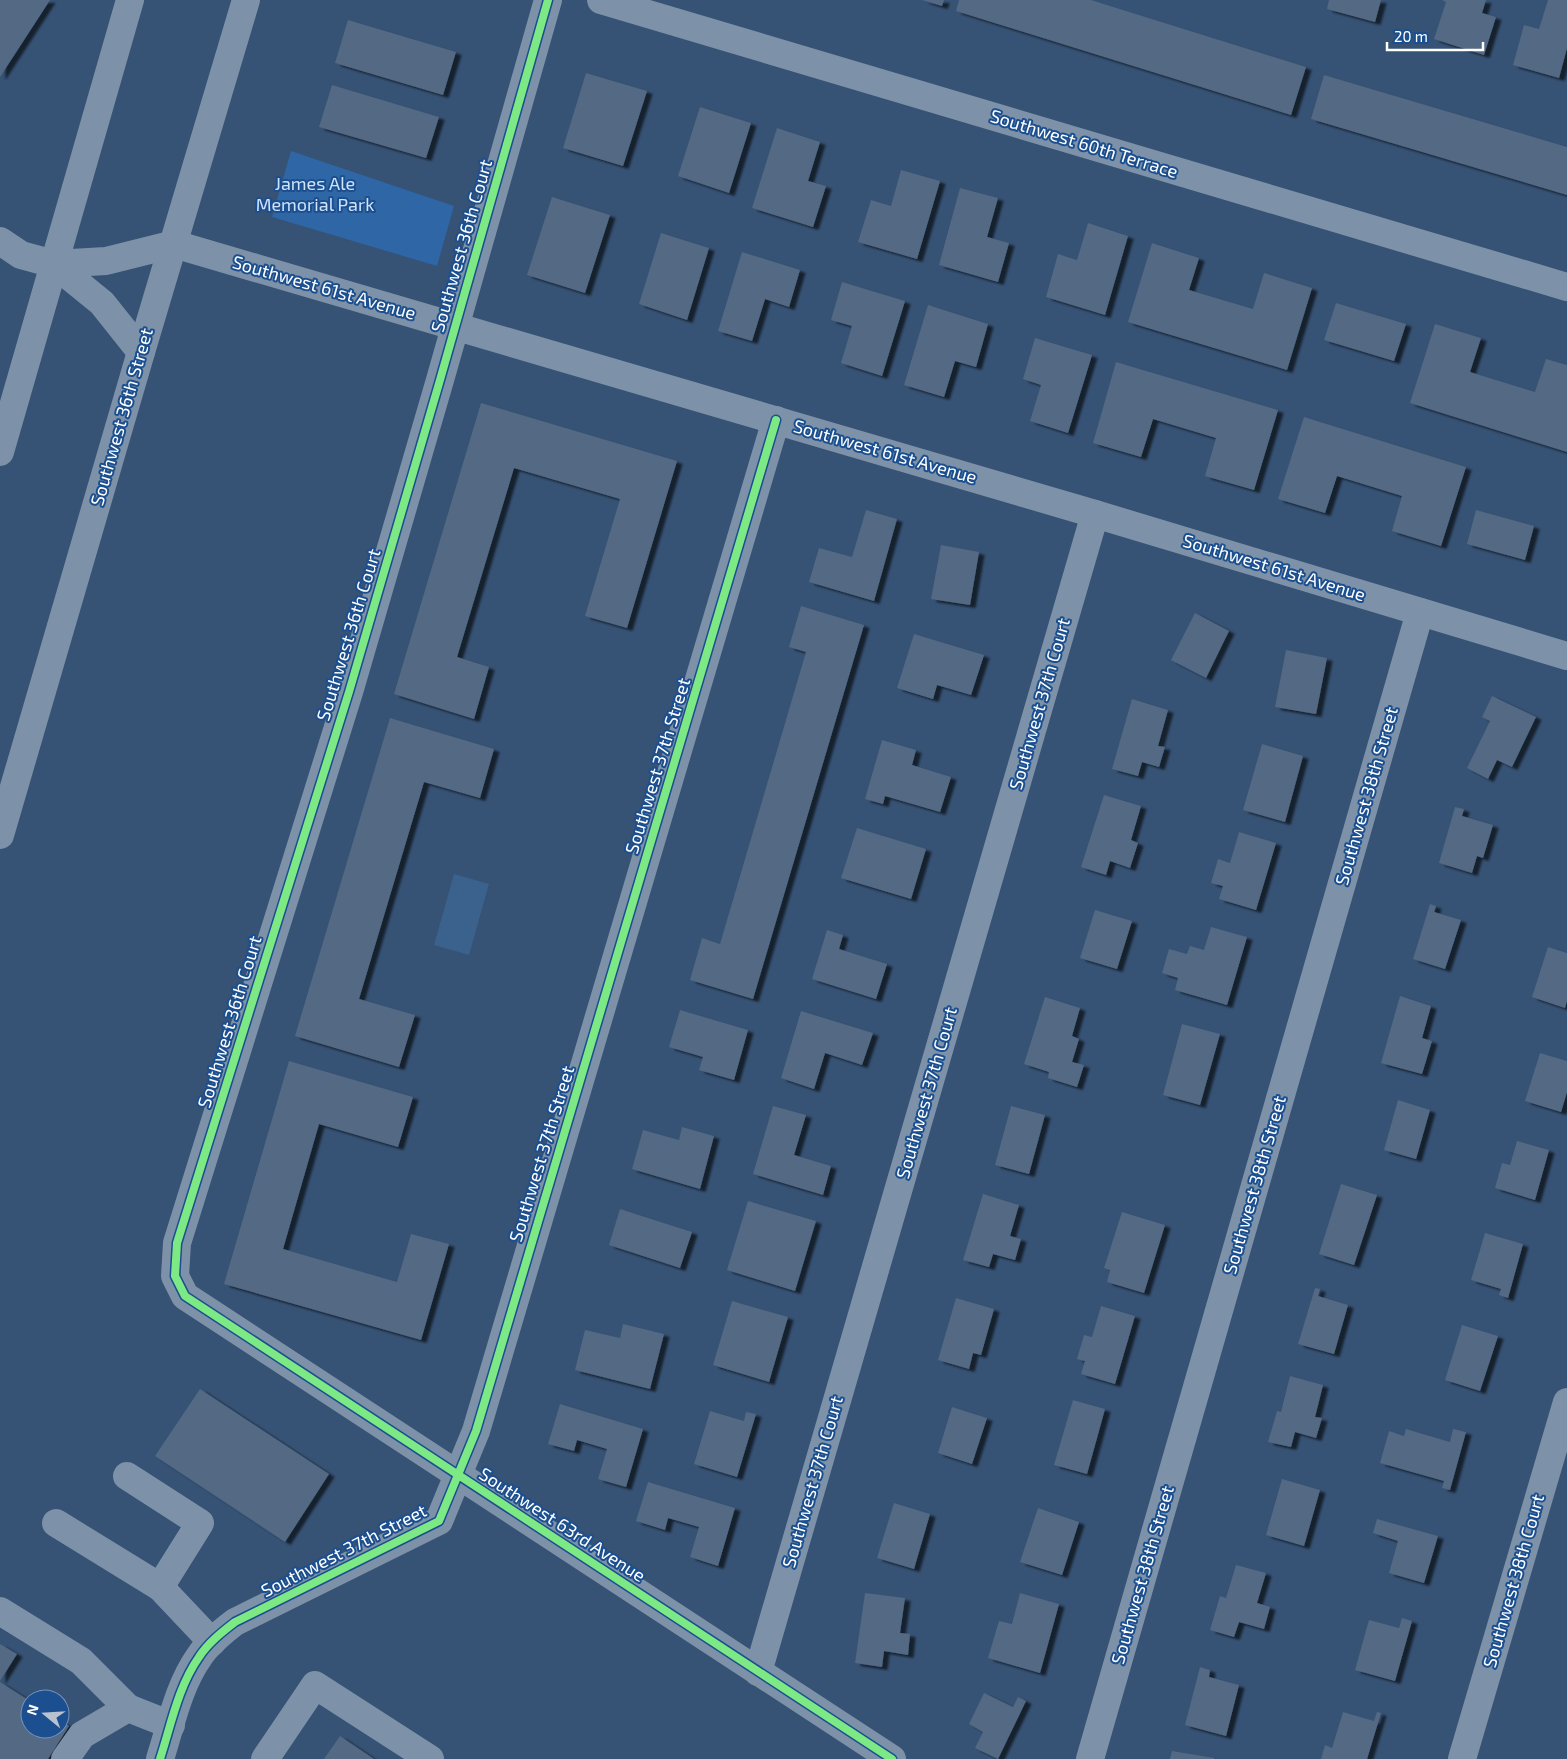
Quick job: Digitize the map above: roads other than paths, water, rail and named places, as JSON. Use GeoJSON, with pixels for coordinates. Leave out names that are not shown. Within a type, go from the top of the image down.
{"type":"FeatureCollection","features":[{"type":"Feature","properties":{"kind":"street"},"geometry":{"type":"LineString","coordinates":[[0,452],[130,0]]}},
{"type":"Feature","properties":{"kind":"street","name":"Southwest 36th Street"},"geometry":{"type":"LineString","coordinates":[[0,835],[246,0]]}},
{"type":"Feature","properties":{"kind":"street","name":"Southwest 36th Court"},"geometry":{"type":"LineString","coordinates":[[175,1276],[177,1243],[349,692],[548,0]]}},
{"type":"Feature","properties":{"kind":"street","name":"Southwest 60th Terrace"},"geometry":{"type":"LineString","coordinates":[[601,0],[1567,287]]}},
{"type":"Feature","properties":{"kind":"street"},"geometry":{"type":"LineString","coordinates":[[0,241],[21,255],[54,264],[106,261],[174,244]]}},
{"type":"Feature","properties":{"kind":"street","name":"Southwest 61st Avenue"},"geometry":{"type":"LineString","coordinates":[[174,244],[1095,514],[1567,656]]}},
{"type":"Feature","properties":{"kind":"street"},"geometry":{"type":"LineString","coordinates":[[54,264],[102,303],[141,352]]}},
{"type":"Feature","properties":{"kind":"street","name":"Southwest 37th Street"},"geometry":{"type":"LineString","coordinates":[[160,1759],[181,1692],[190,1673],[199,1657],[212,1642],[235,1622],[439,1521],[476,1431],[776,420]]}},
{"type":"Feature","properties":{"kind":"street","name":"Southwest 37th Court"},"geometry":{"type":"LineString","coordinates":[[758,1672],[1095,514]]}},
{"type":"Feature","properties":{"kind":"street","name":"Southwest 38th Street"},"geometry":{"type":"LineString","coordinates":[[1090,1759],[1420,612]]}},
{"type":"Feature","properties":{"kind":"street","name":"Southwest 63rd Avenue"},"geometry":{"type":"LineString","coordinates":[[175,1276],[184,1296],[892,1759]]}},
{"type":"Feature","properties":{"kind":"street","name":"Southwest 38th Court"},"geometry":{"type":"LineString","coordinates":[[1462,1759],[1567,1402]]}},
{"type":"Feature","properties":{"kind":"street"},"geometry":{"type":"LineString","coordinates":[[127,1476],[200,1523],[160,1587]]}},
{"type":"Feature","properties":{"kind":"street"},"geometry":{"type":"LineString","coordinates":[[56,1523],[160,1587],[212,1642]]}},
{"type":"Feature","properties":{"kind":"street"},"geometry":{"type":"LineString","coordinates":[[0,1610],[81,1661],[128,1708],[171,1725]]}},
{"type":"Feature","properties":{"kind":"street"},"geometry":{"type":"LineString","coordinates":[[265,1759],[315,1685],[430,1759]]}},
{"type":"Feature","properties":{"kind":"street"},"geometry":{"type":"LineString","coordinates":[[66,1759],[82,1735],[128,1708]]}},
{"type":"Feature","properties":{"kind":"park label","name":"James Ale Memorial Park"},"geometry":{"type":"Point","coordinates":[315,194]}}]}
